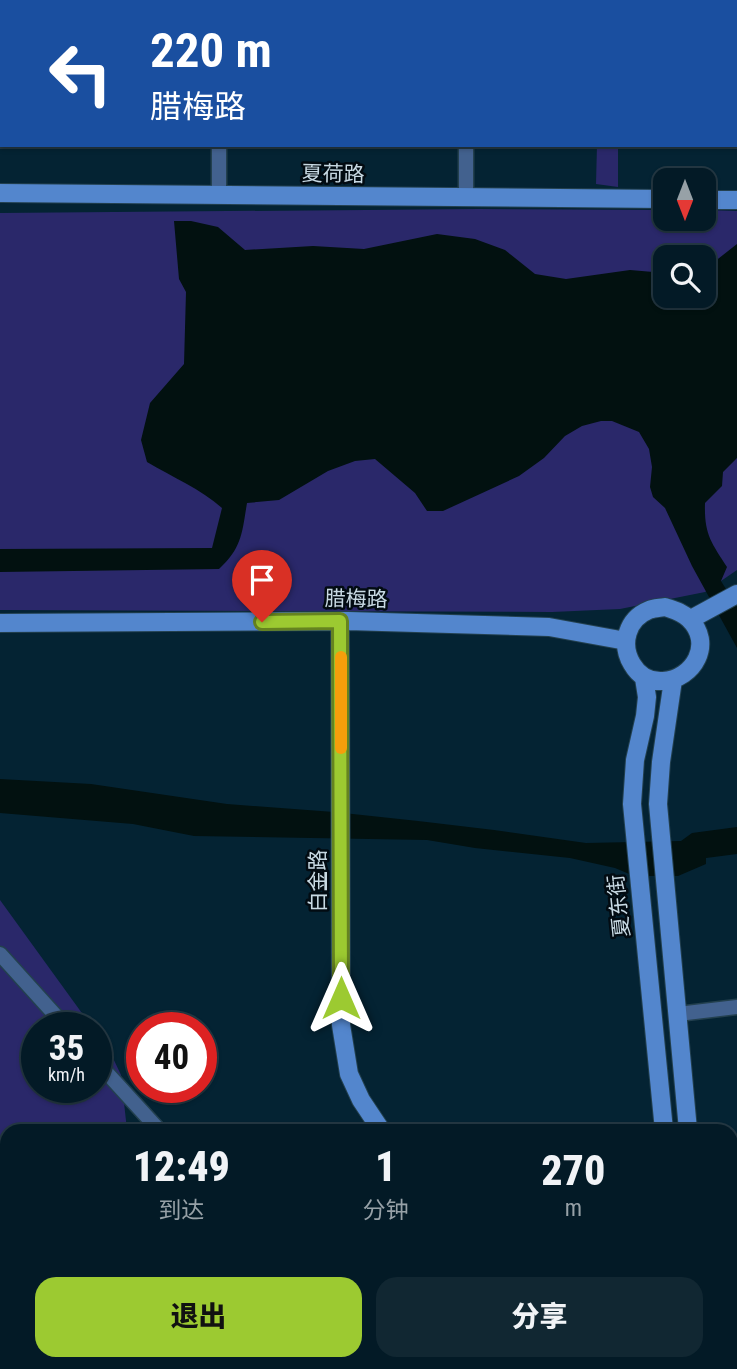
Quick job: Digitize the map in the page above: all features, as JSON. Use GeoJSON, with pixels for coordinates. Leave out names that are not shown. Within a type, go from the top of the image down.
{"type":"FeatureCollection","features":[{"type":"Feature","properties":{"kind":"street"},"geometry":{"type":"LineString","coordinates":[[219,147],[219,195]]}},
{"type":"Feature","properties":{"kind":"street"},"geometry":{"type":"LineString","coordinates":[[466,147],[466,198]]}},
{"type":"Feature","properties":{"kind":"street","name":"夏荷路"},"geometry":{"type":"LineString","coordinates":[[0,193],[653,199]]}},
{"type":"Feature","properties":{"kind":"street"},"geometry":{"type":"LineString","coordinates":[[716,200],[737,200]]}},
{"type":"Feature","properties":{"kind":"street"},"geometry":{"type":"LineString","coordinates":[[691,620],[737,594]]}},
{"type":"Feature","properties":{"kind":"street"},"geometry":{"type":"LineString","coordinates":[[665,607],[679,611],[691,620],[698,633],[700,648],[696,662],[686,674],[673,680],[658,682],[644,678],[627,655],[629,628],[638,616],[651,609],[665,607]]}},
{"type":"Feature","properties":{"kind":"street","name":"腊梅路"},"geometry":{"type":"LineString","coordinates":[[0,623],[340,621],[550,627],[626,641]]}},
{"type":"Feature","properties":{"kind":"street","name":"白金路"},"geometry":{"type":"LineString","coordinates":[[340,621],[341,1025],[349,1074],[361,1100],[377,1124]]}},
{"type":"Feature","properties":{"kind":"street","name":"夏东街"},"geometry":{"type":"LineString","coordinates":[[644,678],[645,716],[639,739],[632,804],[662,1124]]}},
{"type":"Feature","properties":{"kind":"street"},"geometry":{"type":"LineString","coordinates":[[673,680],[658,804],[687,1124]]}},
{"type":"Feature","properties":{"kind":"street"},"geometry":{"type":"LineString","coordinates":[[0,954],[52,1012]]}},
{"type":"Feature","properties":{"kind":"street"},"geometry":{"type":"LineString","coordinates":[[678,1014],[737,1007]]}},
{"type":"Feature","properties":{"kind":"street"},"geometry":{"type":"LineString","coordinates":[[112,1079],[154,1124]]}},
{"type":"Feature","properties":{"kind":"shaded area"},"geometry":{"type":"Polygon","coordinates":[[[597,147],[618,147],[618,187],[596,184],[597,147]]]}},
{"type":"Feature","properties":{"kind":"shaded area"},"geometry":{"type":"Polygon","coordinates":[[[653,210],[653,231],[716,231],[716,210],[737,211],[737,570],[705,592],[620,609],[552,612],[0,610],[0,213],[653,210]]]}},
{"type":"Feature","properties":{"kind":"shaded area"},"geometry":{"type":"Polygon","coordinates":[[[174,221],[191,221],[218,227],[245,250],[313,246],[364,249],[437,234],[475,239],[505,250],[535,274],[566,279],[630,270],[653,272],[653,308],[716,308],[716,260],[737,244],[737,458],[723,472],[722,486],[705,503],[710,537],[727,567],[721,581],[737,607],[737,648],[692,566],[665,508],[653,497],[650,487],[652,467],[649,449],[639,432],[612,421],[582,426],[565,436],[544,458],[519,476],[443,511],[427,511],[415,493],[375,459],[355,461],[328,471],[279,500],[247,503],[237,547],[219,569],[0,572],[0,549],[212,548],[222,508],[196,489],[147,462],[141,440],[150,403],[184,364],[186,292],[179,279],[174,221]]]}},
{"type":"Feature","properties":{"kind":"shaded area"},"geometry":{"type":"Polygon","coordinates":[[[0,779],[91,784],[227,804],[418,821],[586,843],[681,841],[692,833],[737,827],[737,854],[706,858],[706,864],[678,876],[634,876],[615,868],[570,858],[427,840],[194,836],[133,824],[0,813],[0,779]]]}},
{"type":"Feature","properties":{"kind":"shaded area"},"geometry":{"type":"Polygon","coordinates":[[[0,900],[81,1012],[21,1012],[21,1103],[112,1103],[112,1056],[121,1075],[126,1124],[0,1124],[0,900]]]}},
{"type":"Feature","properties":{"kind":"slow traffic"},"geometry":{"type":"LineString","coordinates":[[341,657],[341,748]]}},
{"type":"Feature","properties":{"kind":"route"},"geometry":{"type":"LineString","coordinates":[[262,622],[340,621],[341,998]]}}]}
